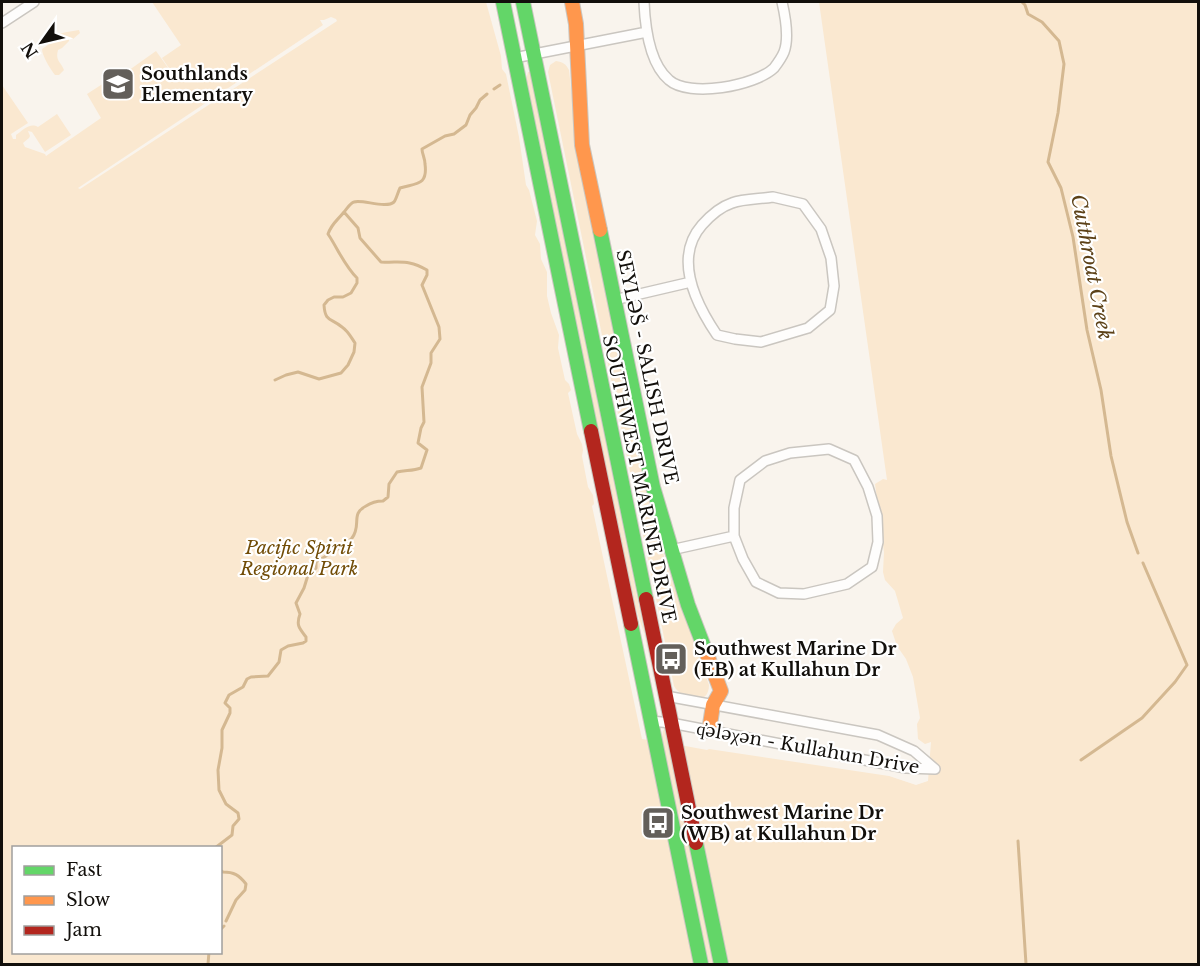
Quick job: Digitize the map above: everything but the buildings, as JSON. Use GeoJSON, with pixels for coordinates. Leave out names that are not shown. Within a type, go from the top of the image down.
{"type":"FeatureCollection","features":[{"type":"Feature","properties":{"kind":"main road","name":"SOUTHWEST MARINE DRIVE"},"geometry":{"type":"LineString","coordinates":[[503,2],[701,964]]}},
{"type":"Feature","properties":{"kind":"main road","name":"SOUTHWEST MARINE DRIVE"},"geometry":{"type":"LineString","coordinates":[[523,2],[721,964]]}},
{"type":"Feature","properties":{"kind":"main road","name":"SEYLƏŠ - SALISH DRIVE"},"geometry":{"type":"LineString","coordinates":[[572,2],[576,24],[582,145],[653,487],[688,604],[721,691],[713,705],[709,731]]}},
{"type":"Feature","properties":{"kind":"street"},"geometry":{"type":"LineString","coordinates":[[2,23],[34,2]]}},
{"type":"Feature","properties":{"kind":"street"},"geometry":{"type":"LineString","coordinates":[[644,2],[646,32],[660,68],[669,80],[684,87],[700,90],[752,80],[773,68],[784,52],[786,38],[782,2]]}},
{"type":"Feature","properties":{"kind":"street"},"geometry":{"type":"LineString","coordinates":[[514,58],[646,32]]}},
{"type":"Feature","properties":{"kind":"street"},"geometry":{"type":"LineString","coordinates":[[773,197],[803,204],[821,229],[831,258],[834,286],[830,310],[808,328],[761,342],[717,335],[701,309],[691,282],[689,254],[694,234],[710,215],[732,203],[773,197]]}},
{"type":"Feature","properties":{"kind":"street"},"geometry":{"type":"LineString","coordinates":[[614,300],[691,282]]}},
{"type":"Feature","properties":{"kind":"street"},"geometry":{"type":"LineString","coordinates":[[829,449],[854,460],[868,487],[877,516],[878,542],[872,567],[847,584],[804,594],[779,592],[756,582],[743,559],[734,536],[734,508],[740,480],[765,461],[789,453],[829,449]]}},
{"type":"Feature","properties":{"kind":"street"},"geometry":{"type":"LineString","coordinates":[[671,550],[734,536]]}},
{"type":"Feature","properties":{"kind":"street","name":"q̓ələχən - Kullahun Drive"},"geometry":{"type":"LineString","coordinates":[[651,721],[906,768],[934,769],[914,751],[878,735],[666,696]]}},
{"type":"Feature","properties":{"kind":"green space","name":"Pacific Spirit Regional Park"},"geometry":{"type":"Polygon","coordinates":[[[152,2],[486,2],[501,56],[502,69],[506,74],[526,185],[537,221],[535,235],[540,244],[541,259],[547,272],[547,296],[559,335],[558,348],[565,380],[571,390],[568,393],[577,434],[582,444],[588,487],[593,495],[594,504],[592,506],[642,739],[661,742],[665,729],[669,743],[889,776],[916,785],[928,781],[931,742],[925,744],[918,739],[917,724],[920,718],[913,677],[892,631],[903,618],[895,591],[885,580],[883,572],[884,552],[875,484],[883,479],[887,480],[819,2],[1198,2],[1198,964],[2,964],[2,85],[28,123],[11,134],[13,139],[16,139],[16,135],[27,127],[32,125],[38,127],[57,114],[71,135],[45,152],[32,132],[28,131],[30,136],[23,143],[25,147],[46,156],[101,118],[87,94],[118,74],[125,73],[156,51],[179,83],[162,58],[181,45],[152,2]],[[331,17],[320,20],[323,25],[78,188],[80,189],[337,21],[331,17]]]}},
{"type":"Feature","properties":{"kind":"green space"},"geometry":{"type":"Polygon","coordinates":[[[79,30],[80,33],[73,39],[69,38],[69,41],[58,50],[58,59],[64,70],[59,75],[55,75],[42,52],[42,49],[48,45],[45,42],[56,35],[79,30]]]}},
{"type":"Feature","properties":{"kind":"green space"},"geometry":{"type":"Polygon","coordinates":[[[556,61],[567,66],[569,70],[579,162],[641,467],[665,560],[709,685],[705,697],[700,699],[682,695],[674,686],[548,72],[550,65],[556,61]]]}},
{"type":"Feature","properties":{"kind":"green space"},"geometry":{"type":"Polygon","coordinates":[[[528,72],[530,72],[659,704],[644,633],[634,603],[526,81],[528,72]]]}},
{"type":"Feature","properties":{"kind":"waterway","name":"Cutthroat Creek"},"geometry":{"type":"LineString","coordinates":[[1022,2],[1028,14],[1042,22],[1059,41],[1064,64],[1058,113],[1048,162],[1061,188],[1073,237],[1087,330],[1101,390],[1111,456],[1127,522],[1138,553]]}},
{"type":"Feature","properties":{"kind":"waterway"},"geometry":{"type":"LineString","coordinates":[[494,89],[500,85]]}},
{"type":"Feature","properties":{"kind":"waterway"},"geometry":{"type":"LineString","coordinates":[[218,846],[232,835],[233,826],[239,819],[238,813],[226,804],[219,790],[218,770],[222,730],[230,713],[230,708],[225,703],[229,695],[243,687],[247,679],[251,677],[268,676],[279,662],[281,650],[306,641],[299,626],[300,614],[296,603],[308,575],[316,568],[316,562],[352,538],[361,509],[388,497],[389,484],[397,472],[421,468],[427,450],[418,443],[424,422],[422,387],[431,363],[431,353],[440,339],[439,327],[422,285],[427,270],[409,263],[381,262],[360,238],[358,228],[344,212],[358,201],[390,204],[395,201],[400,188],[423,180],[425,162],[422,149],[445,136],[454,134],[466,125],[480,100],[487,94]]}},
{"type":"Feature","properties":{"kind":"waterway"},"geometry":{"type":"LineString","coordinates":[[275,380],[298,372],[319,379],[341,373],[354,352],[355,343],[346,330],[327,317],[324,305],[334,297],[343,297],[351,293],[357,283],[357,278],[328,234],[344,212]]}},
{"type":"Feature","properties":{"kind":"waterway","name":"Cutthroat Creek"},"geometry":{"type":"LineString","coordinates":[[1081,760],[1142,718],[1175,682],[1187,665],[1143,563]]}},
{"type":"Feature","properties":{"kind":"waterway","name":"Cutthroat Creek"},"geometry":{"type":"LineString","coordinates":[[1018,841],[1026,964]]}},
{"type":"Feature","properties":{"kind":"waterway"},"geometry":{"type":"LineString","coordinates":[[222,871],[236,875],[246,884],[245,890],[236,900],[226,921]]}},
{"type":"Feature","properties":{"kind":"waterway"},"geometry":{"type":"LineString","coordinates":[[208,964],[209,954]]}},
{"type":"Feature","properties":{"kind":"traffic: fast"},"geometry":{"type":"LineString","coordinates":[[503,2],[591,431]]}},
{"type":"Feature","properties":{"kind":"traffic: fast"},"geometry":{"type":"LineString","coordinates":[[523,2],[646,599]]}},
{"type":"Feature","properties":{"kind":"traffic: fast"},"geometry":{"type":"LineString","coordinates":[[600,230],[653,487],[688,605],[706,652]]}},
{"type":"Feature","properties":{"kind":"traffic: fast"},"geometry":{"type":"LineString","coordinates":[[631,624],[701,964]]}},
{"type":"Feature","properties":{"kind":"traffic: fast"},"geometry":{"type":"LineString","coordinates":[[696,843],[721,964]]}},
{"type":"Feature","properties":{"kind":"traffic: slow"},"geometry":{"type":"LineString","coordinates":[[572,2],[576,24],[582,145],[600,230]]}},
{"type":"Feature","properties":{"kind":"traffic: slow"},"geometry":{"type":"LineString","coordinates":[[706,652],[721,691],[713,705],[709,731]]}},
{"type":"Feature","properties":{"kind":"traffic: jam"},"geometry":{"type":"LineString","coordinates":[[591,431],[631,624]]}},
{"type":"Feature","properties":{"kind":"traffic: jam"},"geometry":{"type":"LineString","coordinates":[[646,599],[696,843]]}},
{"type":"Feature","properties":{"kind":"place","name":"Southlands Elementary"},"geometry":{"type":"Point","coordinates":[118,84]}},
{"type":"Feature","properties":{"kind":"place","name":"Southwest Marine Dr (EB) at Kullahun Dr"},"geometry":{"type":"Point","coordinates":[671,659]}},
{"type":"Feature","properties":{"kind":"place","name":"Southwest Marine Dr (WB) at Kullahun Dr"},"geometry":{"type":"Point","coordinates":[658,823]}}]}
